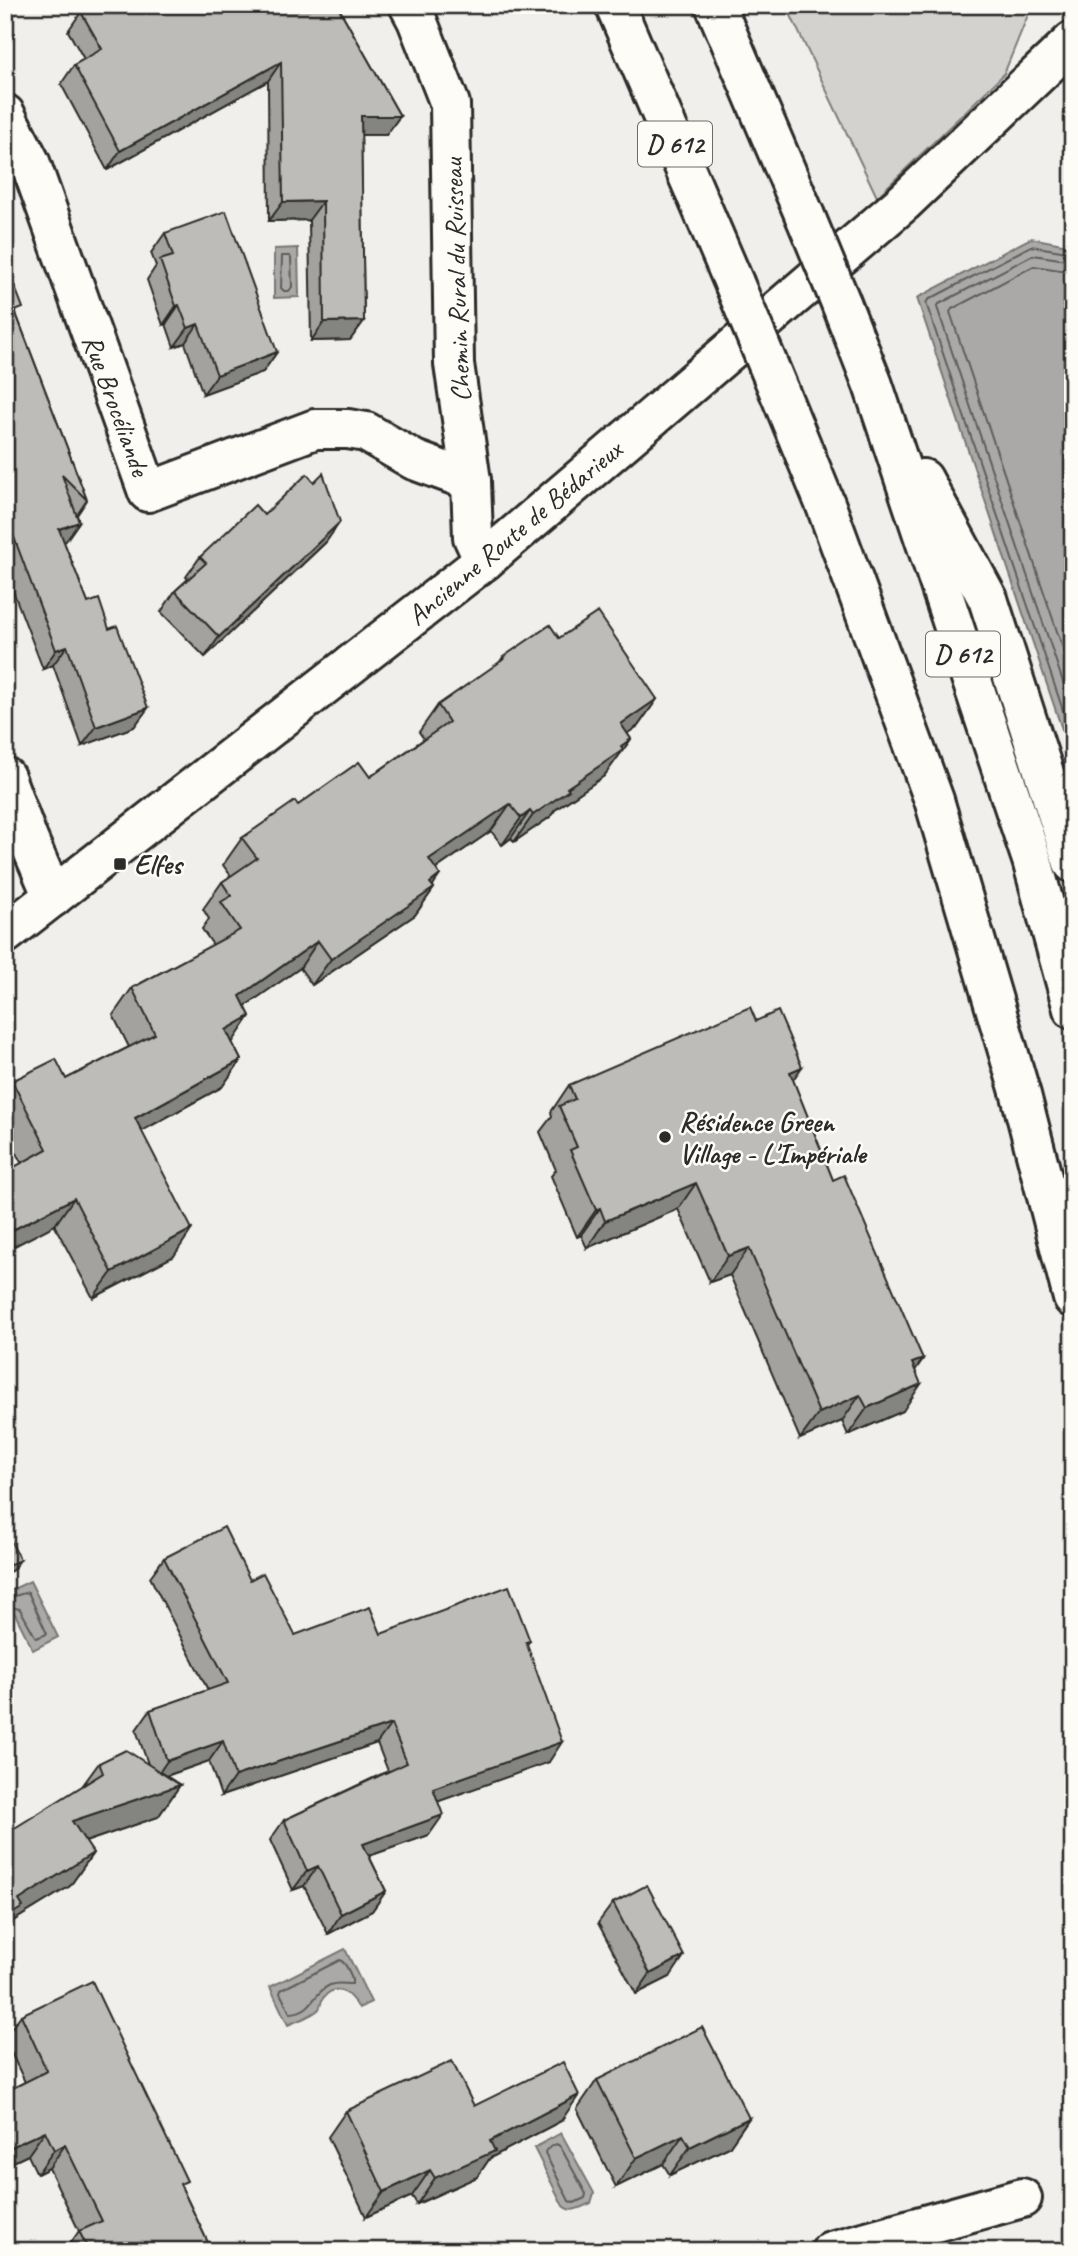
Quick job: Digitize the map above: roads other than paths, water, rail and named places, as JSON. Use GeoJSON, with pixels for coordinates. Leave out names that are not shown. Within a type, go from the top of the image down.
{"type":"FeatureCollection","features":[{"type":"Feature","properties":{"kind":"main road","name":"Chemin Rural du Ruisseau"},"geometry":{"type":"LineString","coordinates":[[408,5],[417,20],[450,104],[454,364],[471,481],[473,537],[484,561]]}},
{"type":"Feature","properties":{"kind":"main road","name":"D 612"},"geometry":{"type":"LineString","coordinates":[[615,5],[826,506],[934,800],[1021,1095],[1073,1298]]}},
{"type":"Feature","properties":{"kind":"main road","name":"D 612"},"geometry":{"type":"LineString","coordinates":[[715,5],[873,385],[1032,860],[1073,1009]]}},
{"type":"Feature","properties":{"kind":"main road","name":"Ancienne Route de Bédarieux"},"geometry":{"type":"LineString","coordinates":[[1003,108],[1067,24],[1073,8]]}},
{"type":"Feature","properties":{"kind":"main road","name":"Ancienne Route de Bédarieux"},"geometry":{"type":"LineString","coordinates":[[5,934],[484,561],[904,202],[1073,41]]}},
{"type":"Feature","properties":{"kind":"main road","name":"Rue Brocéliande"},"geometry":{"type":"LineString","coordinates":[[5,114],[30,162],[148,492],[315,429],[366,432],[414,460],[471,481]]}},
{"type":"Feature","properties":{"kind":"main road"},"geometry":{"type":"LineString","coordinates":[[873,385],[988,599],[1073,863]]}},
{"type":"Feature","properties":{"kind":"main road"},"geometry":{"type":"LineString","coordinates":[[5,777],[28,839],[54,897]]}},
{"type":"Feature","properties":{"kind":"main road"},"geometry":{"type":"LineString","coordinates":[[831,2251],[1022,2198]]}},
{"type":"Feature","properties":{"kind":"water"},"geometry":{"type":"Polygon","coordinates":[[[1031,238],[1073,246],[1073,762],[917,298],[1031,238]]]}},
{"type":"Feature","properties":{"kind":"water"},"geometry":{"type":"Polygon","coordinates":[[[298,248],[299,297],[274,298],[274,249],[298,248]]]}},
{"type":"Feature","properties":{"kind":"water"},"geometry":{"type":"Polygon","coordinates":[[[30,1581],[58,1637],[33,1650],[15,1614],[5,1613],[5,1593],[30,1581]]]}},
{"type":"Feature","properties":{"kind":"water"},"geometry":{"type":"Polygon","coordinates":[[[345,1949],[371,2002],[359,2008],[348,1994],[334,1990],[323,1998],[316,2012],[288,2025],[270,1987],[345,1949]]]}},
{"type":"Feature","properties":{"kind":"water"},"geometry":{"type":"Polygon","coordinates":[[[561,2133],[594,2193],[591,2203],[577,2209],[563,2206],[534,2148],[561,2133]]]}},
{"type":"Feature","properties":{"kind":"place","name":"Elfes"},"geometry":{"type":"Point","coordinates":[120,864]}},
{"type":"Feature","properties":{"kind":"place","name":"Résidence Green Village - L'Impériale"},"geometry":{"type":"Point","coordinates":[665,1137]}}]}
